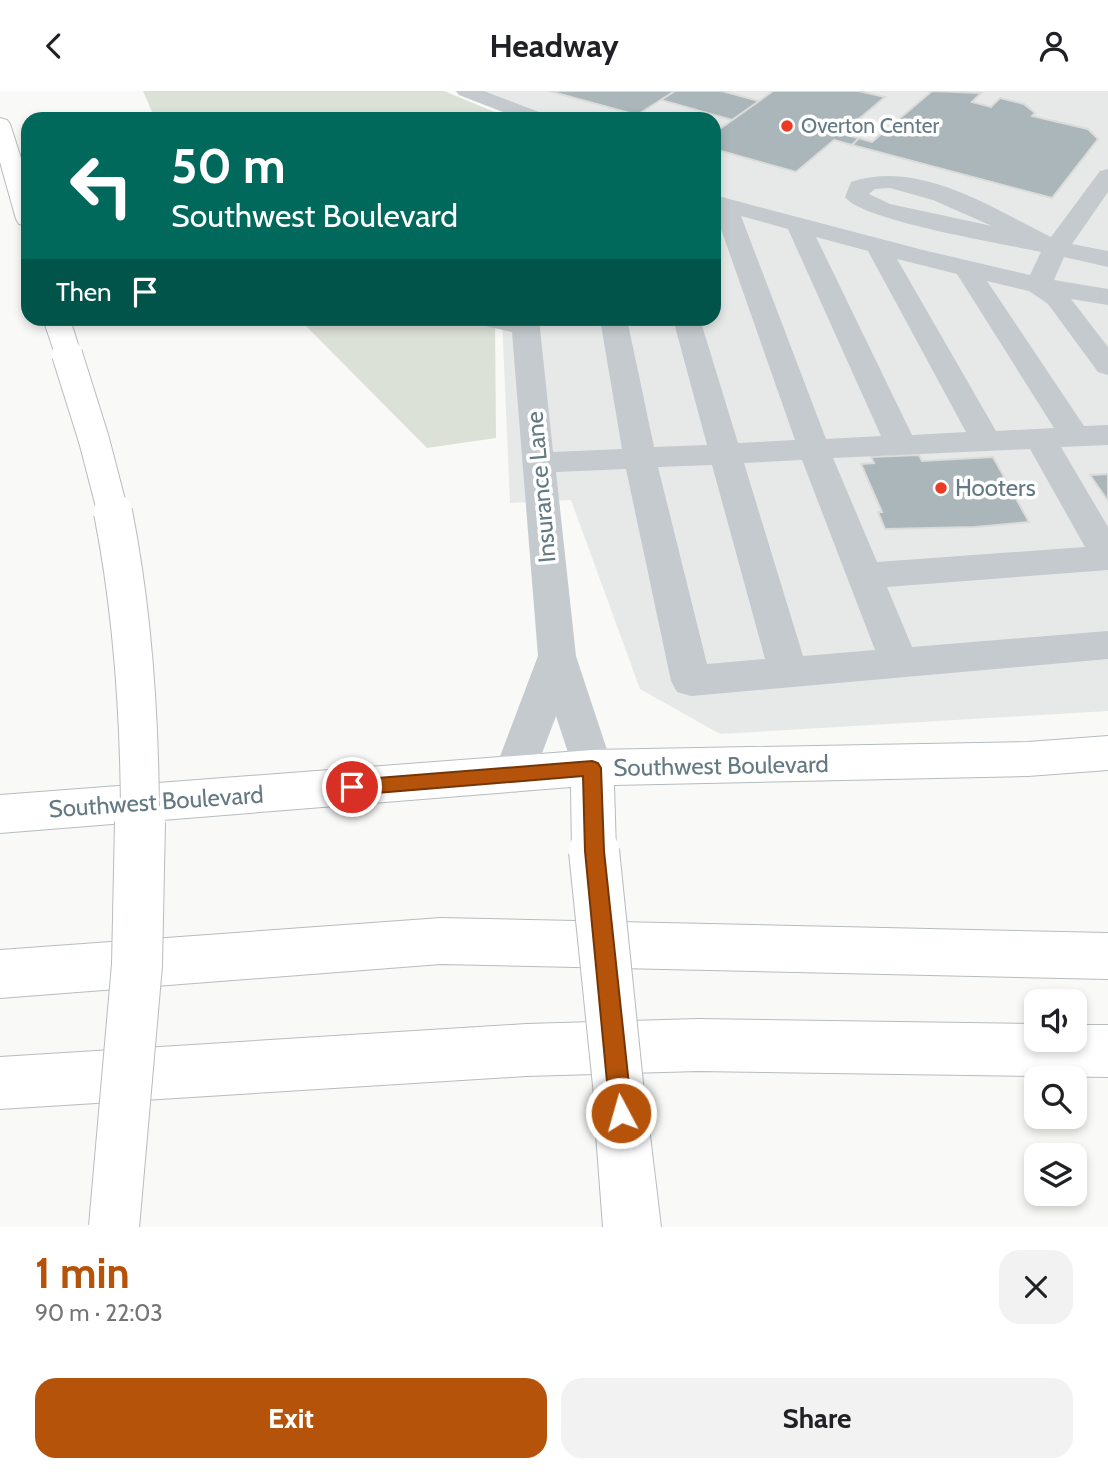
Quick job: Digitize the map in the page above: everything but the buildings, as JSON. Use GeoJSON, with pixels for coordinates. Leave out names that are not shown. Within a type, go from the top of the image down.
{"type":"FeatureCollection","features":[{"type":"Feature","properties":{"kind":"main road"},"geometry":{"type":"LineString","coordinates":[[0,124],[21,195]]}},
{"type":"Feature","properties":{"kind":"main road"},"geometry":{"type":"LineString","coordinates":[[62,336],[95,444],[115,526],[135,684],[141,780],[139,915],[133,1036],[114,1227]]}},
{"type":"Feature","properties":{"kind":"main road","name":"Southwest Boulevard"},"geometry":{"type":"LineString","coordinates":[[0,814],[592,768],[1028,759],[1108,753]]}},
{"type":"Feature","properties":{"kind":"main road"},"geometry":{"type":"LineString","coordinates":[[592,768],[594,851],[632,1227]]}},
{"type":"Feature","properties":{"kind":"main road"},"geometry":{"type":"LineString","coordinates":[[0,974],[441,941],[1108,956]]}},
{"type":"Feature","properties":{"kind":"main road"},"geometry":{"type":"LineString","coordinates":[[0,1083],[526,1050],[671,1046],[1108,1051]]}},
{"type":"Feature","properties":{"kind":"street"},"geometry":{"type":"LineString","coordinates":[[466,91],[522,112]]}},
{"type":"Feature","properties":{"kind":"street"},"geometry":{"type":"LineString","coordinates":[[1108,176],[1055,249],[1050,291],[1108,366]]}},
{"type":"Feature","properties":{"kind":"street"},"geometry":{"type":"LineString","coordinates":[[1055,249],[953,200],[901,182],[876,181],[859,187],[857,197],[883,210],[1055,249],[1108,259]]}},
{"type":"Feature","properties":{"kind":"street"},"geometry":{"type":"LineString","coordinates":[[721,204],[1050,291],[1108,297]]}},
{"type":"Feature","properties":{"kind":"street"},"geometry":{"type":"LineString","coordinates":[[721,208],[899,663]]}},
{"type":"Feature","properties":{"kind":"street"},"geometry":{"type":"LineString","coordinates":[[798,225],[901,445]]}},
{"type":"Feature","properties":{"kind":"street"},"geometry":{"type":"LineString","coordinates":[[878,247],[986,441]]}},
{"type":"Feature","properties":{"kind":"street"},"geometry":{"type":"LineString","coordinates":[[966,268],[1075,436]]}},
{"type":"Feature","properties":{"kind":"street","name":"Insurance Lane"},"geometry":{"type":"LineString","coordinates":[[525,326],[557,656],[592,768]]}},
{"type":"Feature","properties":{"kind":"street"},"geometry":{"type":"LineString","coordinates":[[614,326],[640,459],[691,681],[1108,645]]}},
{"type":"Feature","properties":{"kind":"street"},"geometry":{"type":"LineString","coordinates":[[688,326],[788,671]]}},
{"type":"Feature","properties":{"kind":"street"},"geometry":{"type":"LineString","coordinates":[[540,463],[1108,435]]}},
{"type":"Feature","properties":{"kind":"street"},"geometry":{"type":"LineString","coordinates":[[865,576],[1108,557],[1040,438]]}},
{"type":"Feature","properties":{"kind":"street","name":"Insurance Lane"},"geometry":{"type":"LineString","coordinates":[[514,775],[557,656]]}},
{"type":"Feature","properties":{"kind":"shaded area"},"geometry":{"type":"Polygon","coordinates":[[[143,91],[444,91],[494,112],[152,112],[143,91]]]}},
{"type":"Feature","properties":{"kind":"shaded area"},"geometry":{"type":"Polygon","coordinates":[[[454,91],[1108,91],[1108,711],[720,734],[640,689],[571,500],[510,503],[502,326],[721,326],[721,112],[505,112],[454,91]]]}},
{"type":"Feature","properties":{"kind":"shaded area"},"geometry":{"type":"Polygon","coordinates":[[[306,326],[495,326],[496,438],[427,448],[306,326]]]}},
{"type":"Feature","properties":{"kind":"place","name":"Overton Center"},"geometry":{"type":"Point","coordinates":[787,126]}},
{"type":"Feature","properties":{"kind":"place","name":"Hooters"},"geometry":{"type":"Point","coordinates":[941,488]}},
{"type":"Feature","properties":{"kind":"route"},"geometry":{"type":"LineString","coordinates":[[352,787],[592,768],[594,851],[621,1113]]}}]}
